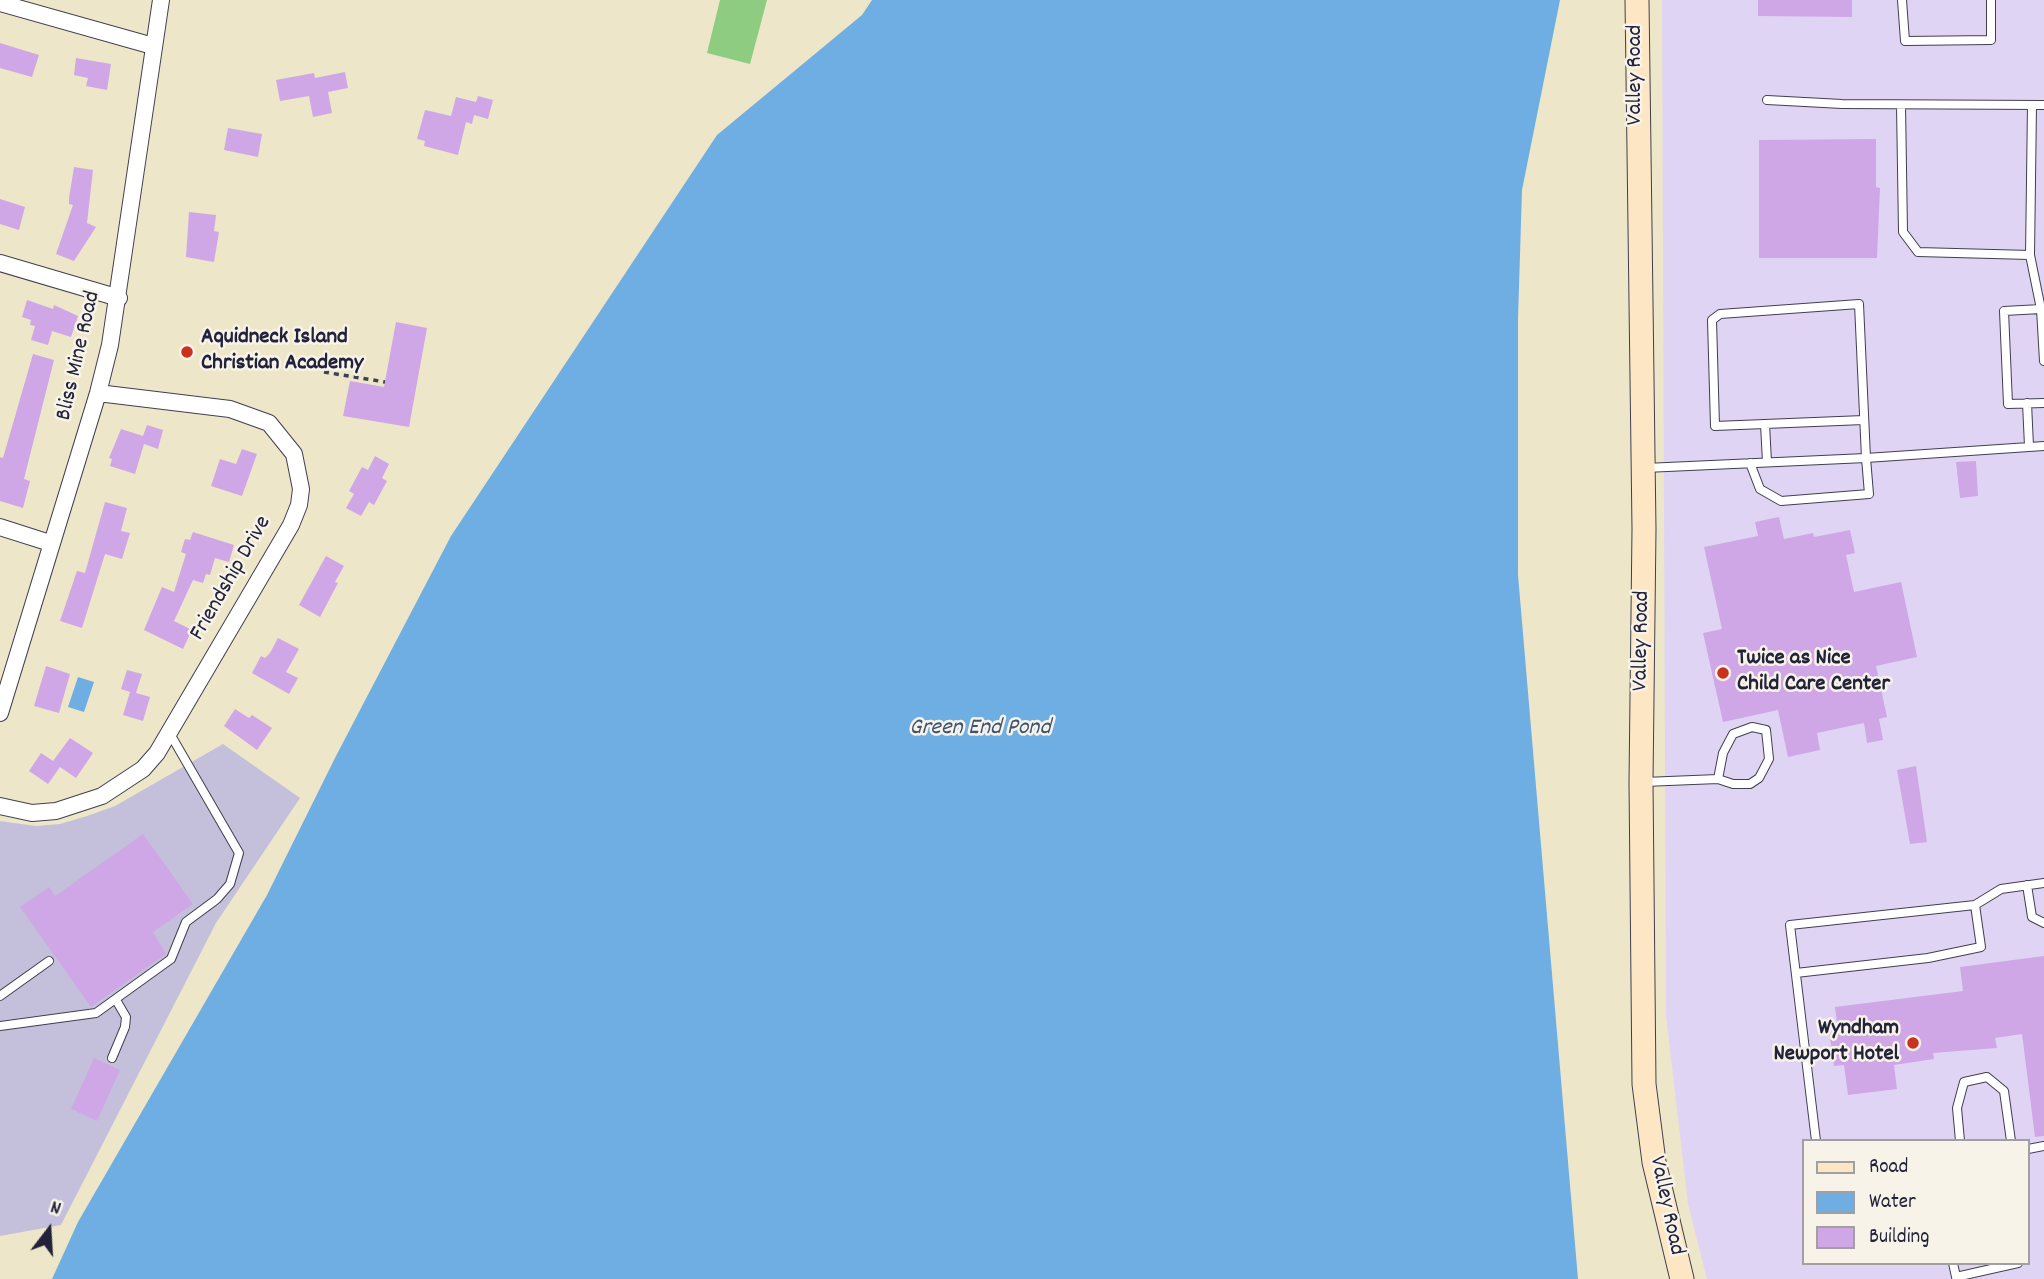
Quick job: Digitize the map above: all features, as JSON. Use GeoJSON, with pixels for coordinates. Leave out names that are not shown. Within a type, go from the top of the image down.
{"type":"FeatureCollection","features":[{"type":"Feature","properties":{"kind":"main road","name":"Valley Road"},"geometry":{"type":"LineString","coordinates":[[1637,0],[1644,1084],[1654,1162],[1682,1279]]}},
{"type":"Feature","properties":{"kind":"street","name":"Bliss Mine Road"},"geometry":{"type":"LineString","coordinates":[[0,713],[50,543],[98,394],[119,298],[161,0]]}},
{"type":"Feature","properties":{"kind":"street"},"geometry":{"type":"LineString","coordinates":[[0,3],[153,46]]}},
{"type":"Feature","properties":{"kind":"street"},"geometry":{"type":"LineString","coordinates":[[0,263],[119,298]]}},
{"type":"Feature","properties":{"kind":"street","name":"Friendship Drive"},"geometry":{"type":"LineString","coordinates":[[0,806],[32,813],[56,811],[102,796],[143,769],[169,732],[291,525],[299,505],[299,470],[293,454],[277,430],[244,412],[98,394]]}},
{"type":"Feature","properties":{"kind":"street"},"geometry":{"type":"LineString","coordinates":[[0,527],[50,543]]}},
{"type":"Feature","properties":{"kind":"lane"},"geometry":{"type":"LineString","coordinates":[[1902,0],[1905,41],[1991,40],[1990,0]]}},
{"type":"Feature","properties":{"kind":"lane"},"geometry":{"type":"LineString","coordinates":[[1767,100],[1901,105],[2044,105]]}},
{"type":"Feature","properties":{"kind":"lane"},"geometry":{"type":"LineString","coordinates":[[1901,105],[1903,232],[1918,252],[2030,255]]}},
{"type":"Feature","properties":{"kind":"lane"},"geometry":{"type":"LineString","coordinates":[[2032,105],[2030,255],[2041,309],[2044,361]]}},
{"type":"Feature","properties":{"kind":"lane"},"geometry":{"type":"LineString","coordinates":[[1750,463],[1760,489],[1781,500],[1869,494],[1859,304],[1720,314],[1712,320],[1715,426],[1864,420]]}},
{"type":"Feature","properties":{"kind":"lane"},"geometry":{"type":"LineString","coordinates":[[2041,309],[2004,311],[2008,404],[2044,403]]}},
{"type":"Feature","properties":{"kind":"lane"},"geometry":{"type":"LineString","coordinates":[[2027,403],[2029,446]]}},
{"type":"Feature","properties":{"kind":"lane"},"geometry":{"type":"LineString","coordinates":[[1765,424],[1767,462]]}},
{"type":"Feature","properties":{"kind":"lane"},"geometry":{"type":"LineString","coordinates":[[1642,468],[1866,458],[2044,446]]}},
{"type":"Feature","properties":{"kind":"lane"},"geometry":{"type":"LineString","coordinates":[[1641,782],[1718,779],[1733,785],[1749,784],[1759,778],[1769,759],[1766,730],[1752,727],[1733,734],[1723,753],[1718,779]]}},
{"type":"Feature","properties":{"kind":"lane"},"geometry":{"type":"LineString","coordinates":[[0,1026],[96,1013],[116,1000],[171,959],[186,922],[217,899],[237,870],[239,853],[228,829],[169,732]]}},
{"type":"Feature","properties":{"kind":"lane"},"geometry":{"type":"LineString","coordinates":[[1816,1139],[1790,925],[1975,905],[2001,889],[2044,883]]}},
{"type":"Feature","properties":{"kind":"lane"},"geometry":{"type":"LineString","coordinates":[[2027,885],[2032,917],[2044,923]]}},
{"type":"Feature","properties":{"kind":"lane"},"geometry":{"type":"LineString","coordinates":[[1796,973],[1928,958],[1981,947],[1975,905]]}},
{"type":"Feature","properties":{"kind":"lane"},"geometry":{"type":"LineString","coordinates":[[0,996],[49,961]]}},
{"type":"Feature","properties":{"kind":"lane"},"geometry":{"type":"LineString","coordinates":[[112,1058],[125,1027],[126,1017],[116,1000]]}},
{"type":"Feature","properties":{"kind":"lane"},"geometry":{"type":"LineString","coordinates":[[1960,1139],[1957,1108],[1964,1082],[1987,1077],[2004,1091],[2011,1139]]}},
{"type":"Feature","properties":{"kind":"lane"},"geometry":{"type":"LineString","coordinates":[[1953,1265],[1956,1277],[2009,1265]]}},
{"type":"Feature","properties":{"kind":"path"},"geometry":{"type":"LineString","coordinates":[[324,372],[385,382]]}},
{"type":"Feature","properties":{"kind":"shaded area"},"geometry":{"type":"Polygon","coordinates":[[[1662,0],[2044,0],[2044,1279],[1707,1279],[1688,1204],[1666,1015],[1662,0]]]}},
{"type":"Feature","properties":{"kind":"shaded area"},"geometry":{"type":"Polygon","coordinates":[[[223,744],[300,798],[216,923],[61,1225],[0,1236],[0,821],[36,826],[60,824],[87,816],[115,806],[223,744]]]}},
{"type":"Feature","properties":{"kind":"green space"},"geometry":{"type":"Polygon","coordinates":[[[720,0],[767,0],[750,64],[707,53],[720,0]]]}},
{"type":"Feature","properties":{"kind":"water","name":"Green End Pond"},"geometry":{"type":"Polygon","coordinates":[[[872,0],[1560,0],[1522,190],[1518,319],[1518,575],[1578,1279],[52,1279],[78,1222],[267,895],[451,536],[717,135],[862,15],[872,0]]]}},
{"type":"Feature","properties":{"kind":"water"},"geometry":{"type":"Polygon","coordinates":[[[78,677],[94,682],[84,712],[68,707],[78,677]]]}},
{"type":"Feature","properties":{"kind":"building"},"geometry":{"type":"Polygon","coordinates":[[[1758,0],[1852,0],[1852,17],[1758,16],[1758,0]]]}},
{"type":"Feature","properties":{"kind":"building"},"geometry":{"type":"Polygon","coordinates":[[[0,43],[39,55],[32,77],[0,68],[0,43]]]}},
{"type":"Feature","properties":{"kind":"building"},"geometry":{"type":"Polygon","coordinates":[[[76,58],[111,64],[107,90],[86,86],[88,78],[74,75],[76,58]]]}},
{"type":"Feature","properties":{"kind":"building"},"geometry":{"type":"Polygon","coordinates":[[[345,72],[348,88],[328,92],[332,113],[313,117],[309,96],[280,101],[276,80],[314,73],[315,78],[345,72]]]}},
{"type":"Feature","properties":{"kind":"building"},"geometry":{"type":"Polygon","coordinates":[[[478,96],[493,100],[488,119],[474,115],[472,124],[466,122],[458,155],[424,146],[425,141],[417,139],[425,110],[451,116],[456,97],[476,102],[478,96]]]}},
{"type":"Feature","properties":{"kind":"building"},"geometry":{"type":"Polygon","coordinates":[[[228,128],[262,134],[258,157],[224,150],[228,128]]]}},
{"type":"Feature","properties":{"kind":"building"},"geometry":{"type":"Polygon","coordinates":[[[1876,139],[1876,187],[1880,188],[1877,258],[1759,258],[1759,140],[1876,139]]]}},
{"type":"Feature","properties":{"kind":"building"},"geometry":{"type":"Polygon","coordinates":[[[74,167],[93,170],[87,223],[96,227],[74,261],[56,254],[73,205],[69,204],[69,198],[74,167]]]}},
{"type":"Feature","properties":{"kind":"building"},"geometry":{"type":"Polygon","coordinates":[[[0,199],[25,207],[19,230],[0,224],[0,199]]]}},
{"type":"Feature","properties":{"kind":"building"},"geometry":{"type":"Polygon","coordinates":[[[189,212],[216,215],[214,231],[219,232],[214,262],[186,257],[189,212]]]}},
{"type":"Feature","properties":{"kind":"building"},"geometry":{"type":"Polygon","coordinates":[[[27,300],[53,309],[54,305],[78,316],[71,337],[52,331],[48,345],[31,340],[35,326],[30,325],[31,320],[22,317],[27,300]]]}},
{"type":"Feature","properties":{"kind":"building"},"geometry":{"type":"Polygon","coordinates":[[[396,322],[427,328],[409,427],[343,416],[350,381],[384,387],[396,322]]]}},
{"type":"Feature","properties":{"kind":"building"},"geometry":{"type":"Polygon","coordinates":[[[33,354],[54,360],[24,479],[30,481],[23,508],[0,501],[0,457],[3,458],[33,354]]]}},
{"type":"Feature","properties":{"kind":"building"},"geometry":{"type":"Polygon","coordinates":[[[147,425],[163,430],[158,449],[144,444],[135,474],[110,466],[112,459],[109,458],[121,429],[143,436],[147,425]]]}},
{"type":"Feature","properties":{"kind":"building"},"geometry":{"type":"Polygon","coordinates":[[[242,449],[257,454],[242,496],[211,486],[220,459],[236,464],[242,449]]]}},
{"type":"Feature","properties":{"kind":"building"},"geometry":{"type":"Polygon","coordinates":[[[375,456],[389,464],[382,478],[387,481],[374,505],[369,502],[361,516],[346,508],[354,494],[349,491],[362,467],[368,470],[375,456]]]}},
{"type":"Feature","properties":{"kind":"building"},"geometry":{"type":"Polygon","coordinates":[[[1976,461],[1978,496],[1960,498],[1956,462],[1976,461]]]}},
{"type":"Feature","properties":{"kind":"building"},"geometry":{"type":"Polygon","coordinates":[[[105,502],[127,508],[121,531],[130,533],[122,559],[105,554],[82,628],[60,621],[77,571],[85,573],[105,502]]]}},
{"type":"Feature","properties":{"kind":"building"},"geometry":{"type":"Polygon","coordinates":[[[1779,517],[1784,539],[1850,530],[1855,553],[1846,555],[1854,592],[1901,582],[1917,657],[1876,666],[1887,717],[1879,719],[1883,740],[1867,743],[1864,723],[1817,733],[1820,750],[1788,757],[1778,710],[1723,722],[1703,633],[1722,629],[1704,547],[1758,536],[1755,522],[1779,517]]]}},
{"type":"Feature","properties":{"kind":"building"},"geometry":{"type":"Polygon","coordinates":[[[193,532],[234,545],[229,562],[215,558],[210,575],[206,574],[203,583],[193,580],[174,621],[192,630],[183,649],[144,630],[162,587],[174,592],[186,554],[181,552],[185,539],[190,540],[193,532]]]}},
{"type":"Feature","properties":{"kind":"building"},"geometry":{"type":"Polygon","coordinates":[[[326,556],[344,566],[320,617],[299,605],[326,556]]]}},
{"type":"Feature","properties":{"kind":"building"},"geometry":{"type":"Polygon","coordinates":[[[278,638],[299,649],[286,672],[298,678],[289,694],[252,673],[261,656],[265,658],[270,653],[278,638]]]}},
{"type":"Feature","properties":{"kind":"building"},"geometry":{"type":"Polygon","coordinates":[[[46,666],[70,674],[59,713],[34,706],[46,666]]]}},
{"type":"Feature","properties":{"kind":"building"},"geometry":{"type":"Polygon","coordinates":[[[127,670],[142,674],[136,693],[150,697],[143,721],[123,715],[130,692],[121,689],[127,670]]]}},
{"type":"Feature","properties":{"kind":"building"},"geometry":{"type":"Polygon","coordinates":[[[235,709],[249,718],[252,715],[272,728],[257,750],[224,726],[235,709]]]}},
{"type":"Feature","properties":{"kind":"building"},"geometry":{"type":"Polygon","coordinates":[[[70,738],[93,753],[76,778],[60,767],[48,784],[29,771],[41,753],[53,761],[70,738]]]}},
{"type":"Feature","properties":{"kind":"building"},"geometry":{"type":"Polygon","coordinates":[[[1916,766],[1927,842],[1910,844],[1897,770],[1916,766]]]}},
{"type":"Feature","properties":{"kind":"building"},"geometry":{"type":"Polygon","coordinates":[[[143,834],[193,904],[153,932],[166,954],[91,1007],[20,907],[49,887],[55,896],[143,834]]]}},
{"type":"Feature","properties":{"kind":"building","name":"Wyndham Newport Hotel"},"geometry":{"type":"Polygon","coordinates":[[[2044,956],[2044,1136],[2035,1137],[2022,1034],[1995,1038],[1997,1048],[1933,1053],[1934,1059],[1894,1065],[1897,1089],[1848,1095],[1844,1065],[1834,1066],[1828,1024],[1837,1023],[1835,1007],[1963,991],[1960,967],[2044,956]]]}},
{"type":"Feature","properties":{"kind":"building"},"geometry":{"type":"Polygon","coordinates":[[[94,1058],[120,1070],[97,1121],[71,1109],[94,1058]]]}},
{"type":"Feature","properties":{"kind":"place","name":"Aquidneck Island Christian Academy"},"geometry":{"type":"Point","coordinates":[187,352]}},
{"type":"Feature","properties":{"kind":"place","name":"Twice as Nice Child Care Center"},"geometry":{"type":"Point","coordinates":[1723,673]}},
{"type":"Feature","properties":{"kind":"place","name":"Wyndham Newport Hotel"},"geometry":{"type":"Point","coordinates":[1913,1043]}}]}
